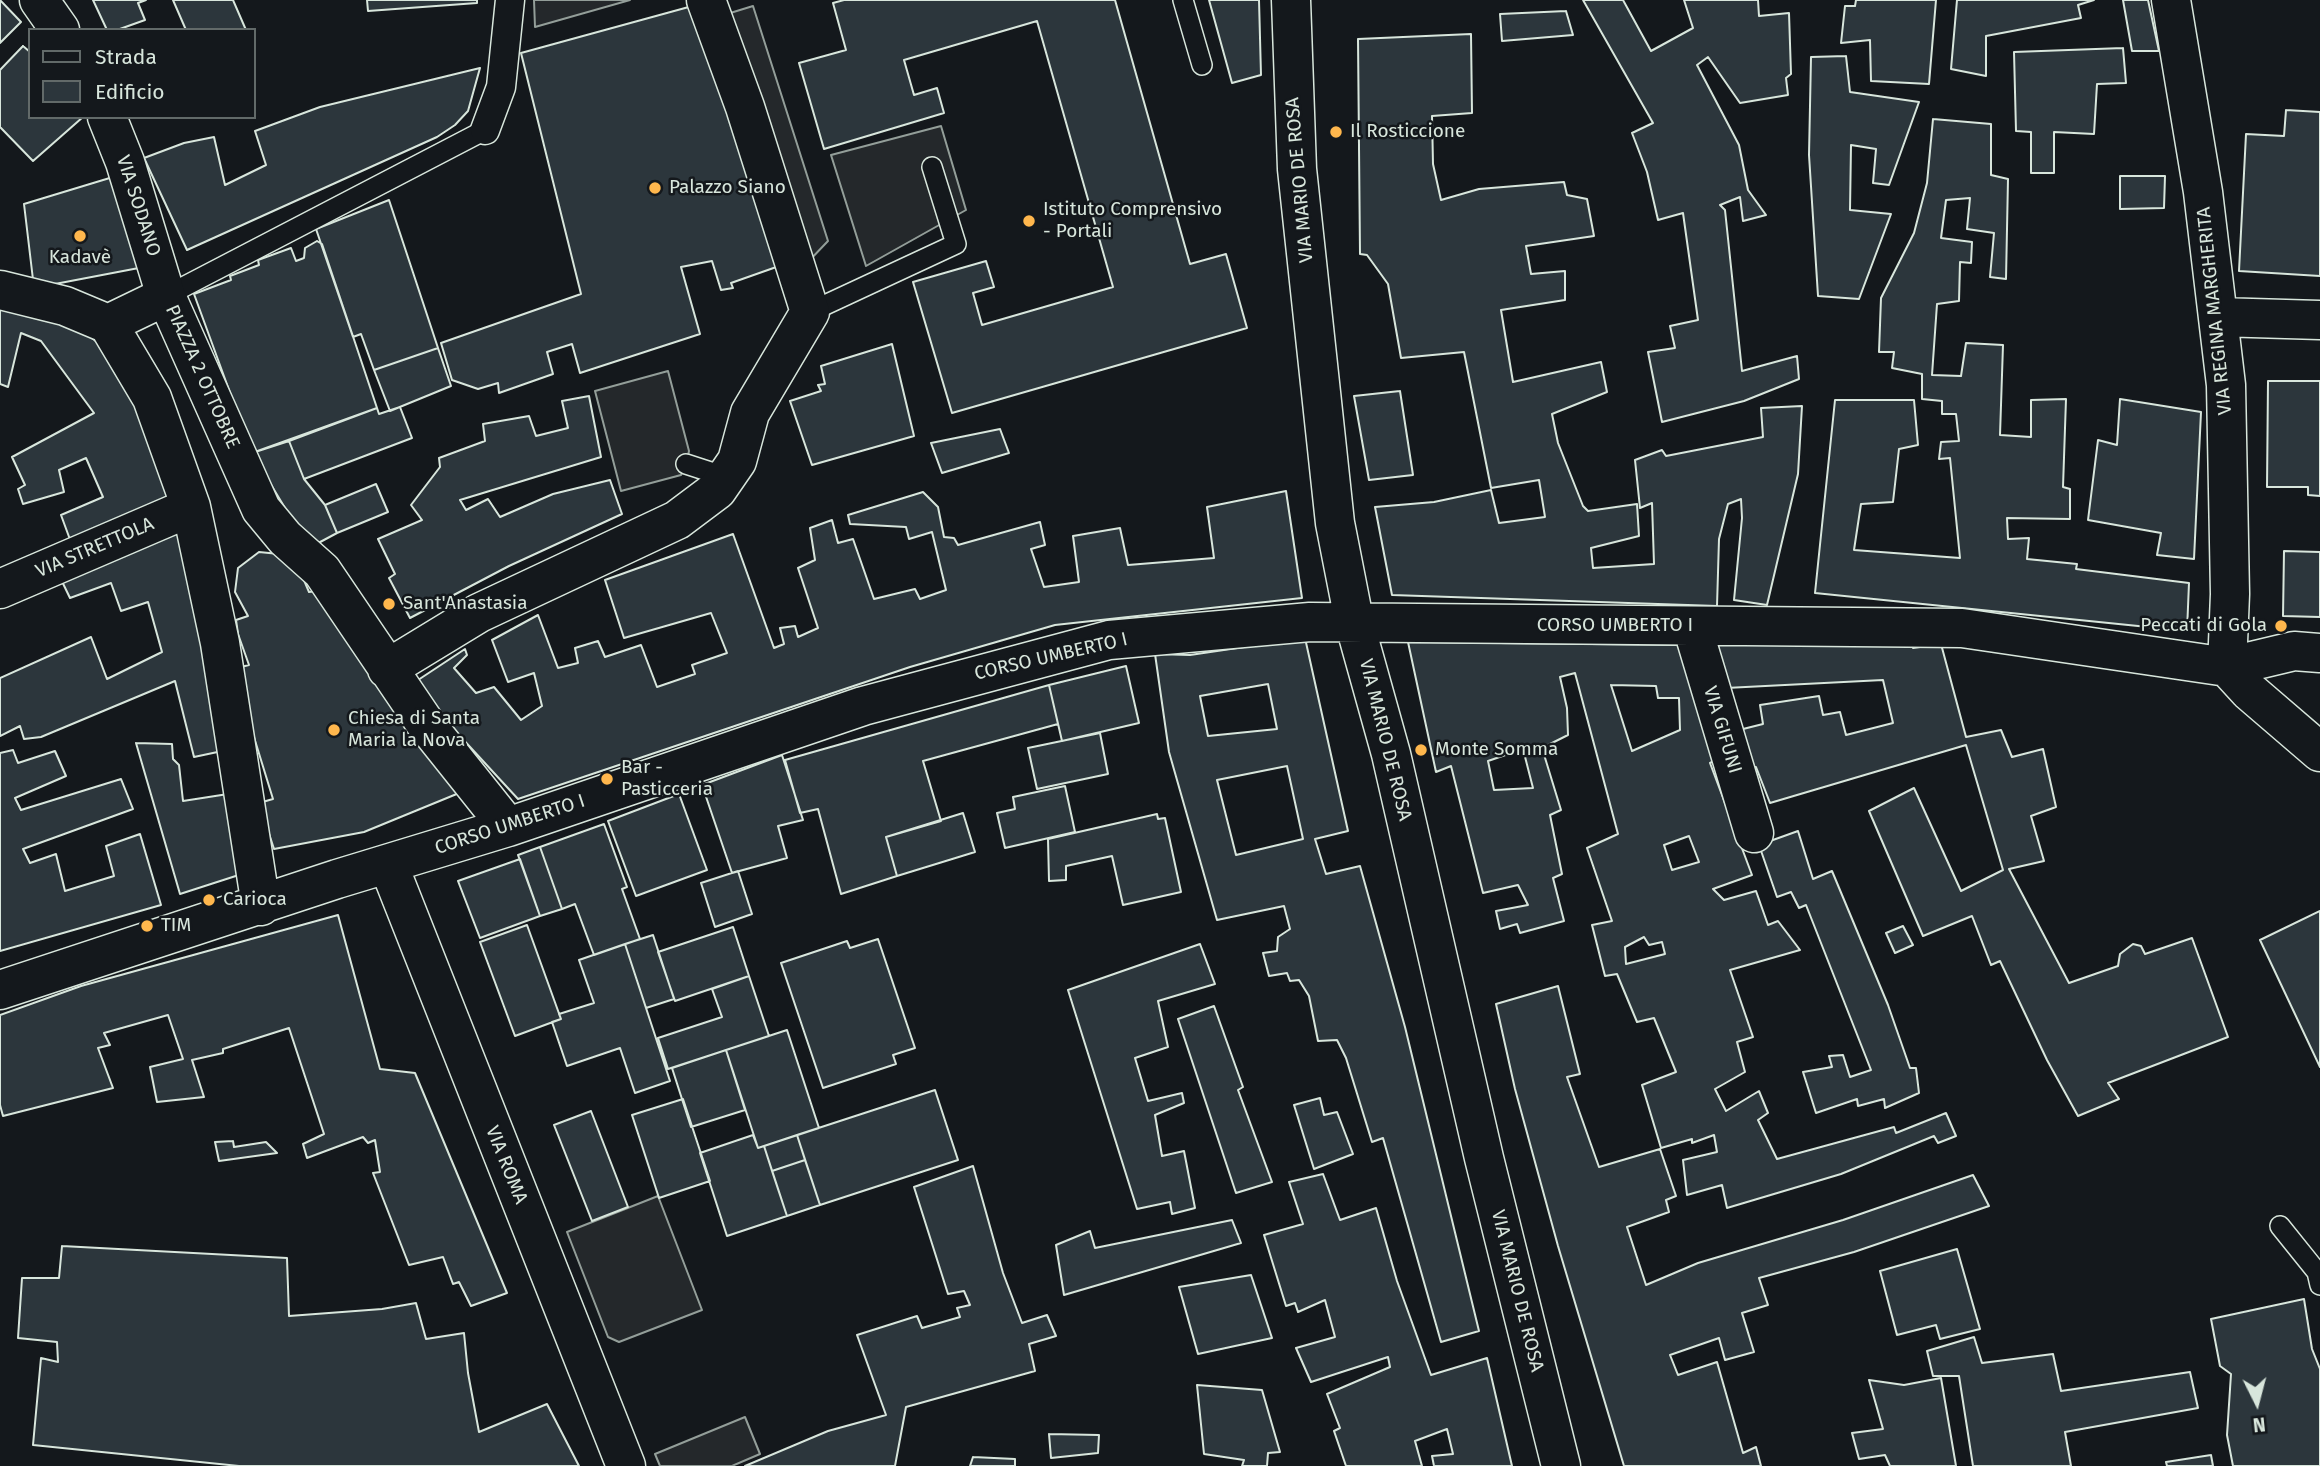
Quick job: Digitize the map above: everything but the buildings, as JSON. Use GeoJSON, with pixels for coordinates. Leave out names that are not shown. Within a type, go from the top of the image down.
{"type":"FeatureCollection","features":[{"type":"Feature","properties":{"kind":"street"},"geometry":{"type":"LineString","coordinates":[[39,0],[59,28]]}},
{"type":"Feature","properties":{"kind":"street"},"geometry":{"type":"LineString","coordinates":[[485,130],[501,86],[510,0]]}},
{"type":"Feature","properties":{"kind":"street"},"geometry":{"type":"LineString","coordinates":[[387,668],[479,613],[677,520],[717,491],[737,461],[750,413],[810,312],[745,107],[706,0]]}},
{"type":"Feature","properties":{"kind":"street","name":"VIA MARIO DE ROSA"},"geometry":{"type":"LineString","coordinates":[[1291,0],[1294,132],[1335,523],[1355,625],[1391,754],[1484,1158],[1561,1466]]}},
{"type":"Feature","properties":{"kind":"street","name":"VIA REGINA MARGHERITA"},"geometry":{"type":"LineString","coordinates":[[2171,0],[2203,192],[2218,317],[2226,413],[2230,594],[2227,667]]}},
{"type":"Feature","properties":{"kind":"street","name":"VIA SODANO"},"geometry":{"type":"LineString","coordinates":[[108,119],[125,162],[166,296]]}},
{"type":"Feature","properties":{"kind":"street"},"geometry":{"type":"LineString","coordinates":[[0,290],[65,306],[108,324],[152,398],[191,507],[220,643],[261,906]]}},
{"type":"Feature","properties":{"kind":"street","name":"PIAZZA 2 OTTOBRE"},"geometry":{"type":"LineString","coordinates":[[108,324],[166,296],[261,509],[285,538],[322,571],[425,723],[508,827]]}},
{"type":"Feature","properties":{"kind":"street"},"geometry":{"type":"LineString","coordinates":[[2218,317],[2320,320]]}},
{"type":"Feature","properties":{"kind":"street","name":"VIA STRETTOLA"},"geometry":{"type":"LineString","coordinates":[[0,589],[191,507]]}},
{"type":"Feature","properties":{"kind":"street","name":"CORSO UMBERTO I"},"geometry":{"type":"LineString","coordinates":[[0,990],[508,827],[863,706],[1047,654],[1109,640],[1262,624],[1962,628],[2227,667]]}},
{"type":"Feature","properties":{"kind":"street","name":"VIA GIFUNI"},"geometry":{"type":"LineString","coordinates":[[1692,626],[1754,833]]}},
{"type":"Feature","properties":{"kind":"street"},"geometry":{"type":"LineString","coordinates":[[2320,653],[2294,651],[2227,667],[2249,691],[2320,752]]}},
{"type":"Feature","properties":{"kind":"street","name":"VIA ROMA"},"geometry":{"type":"LineString","coordinates":[[388,864],[626,1466]]}},
{"type":"Feature","properties":{"kind":"lane"},"geometry":{"type":"LineString","coordinates":[[1183,0],[1202,65]]}},
{"type":"Feature","properties":{"kind":"lane"},"geometry":{"type":"LineString","coordinates":[[166,296],[485,130]]}},
{"type":"Feature","properties":{"kind":"lane"},"geometry":{"type":"LineString","coordinates":[[810,312],[956,244],[932,167]]}},
{"type":"Feature","properties":{"kind":"lane"},"geometry":{"type":"LineString","coordinates":[[686,464],[726,477]]}},
{"type":"Feature","properties":{"kind":"lane"},"geometry":{"type":"LineString","coordinates":[[2280,1226],[2317,1272],[2320,1285]]}},
{"type":"Feature","properties":{"kind":"shaded area"},"geometry":{"type":"Polygon","coordinates":[[[534,0],[630,0],[535,27],[534,0]]]}},
{"type":"Feature","properties":{"kind":"shaded area"},"geometry":{"type":"Polygon","coordinates":[[[753,6],[828,241],[807,263],[727,14],[753,6]]]}},
{"type":"Feature","properties":{"kind":"shaded area"},"geometry":{"type":"Polygon","coordinates":[[[941,126],[966,210],[866,266],[831,155],[941,126]]]}},
{"type":"Feature","properties":{"kind":"shaded area"},"geometry":{"type":"Polygon","coordinates":[[[668,371],[689,451],[686,464],[681,475],[621,491],[595,391],[668,371]]]}},
{"type":"Feature","properties":{"kind":"shaded area"},"geometry":{"type":"Polygon","coordinates":[[[658,1196],[702,1310],[619,1342],[608,1337],[567,1232],[658,1196]]]}},
{"type":"Feature","properties":{"kind":"shaded area"},"geometry":{"type":"Polygon","coordinates":[[[745,1417],[760,1454],[732,1466],[660,1466],[655,1454],[745,1417]]]}},
{"type":"Feature","properties":{"kind":"place","name":"Il Rosticcione"},"geometry":{"type":"Point","coordinates":[1336,132]}},
{"type":"Feature","properties":{"kind":"place","name":"Palazzo Siano"},"geometry":{"type":"Point","coordinates":[655,188]}},
{"type":"Feature","properties":{"kind":"place","name":"Istituto Comprensivo - Portali"},"geometry":{"type":"Point","coordinates":[1029,221]}},
{"type":"Feature","properties":{"kind":"place","name":"Kadavè"},"geometry":{"type":"Point","coordinates":[80,236]}},
{"type":"Feature","properties":{"kind":"place","name":"Sant'Anastasia"},"geometry":{"type":"Point","coordinates":[389,604]}},
{"type":"Feature","properties":{"kind":"place","name":"Peccati di Gola"},"geometry":{"type":"Point","coordinates":[2281,626]}},
{"type":"Feature","properties":{"kind":"place","name":"Chiesa di Santa Maria la Nova"},"geometry":{"type":"Point","coordinates":[334,730]}},
{"type":"Feature","properties":{"kind":"place","name":"Monte Somma"},"geometry":{"type":"Point","coordinates":[1421,750]}},
{"type":"Feature","properties":{"kind":"place","name":"Bar - Pasticceria"},"geometry":{"type":"Point","coordinates":[607,779]}},
{"type":"Feature","properties":{"kind":"place","name":"Carioca"},"geometry":{"type":"Point","coordinates":[209,900]}},
{"type":"Feature","properties":{"kind":"place","name":"TIM"},"geometry":{"type":"Point","coordinates":[147,926]}}]}
